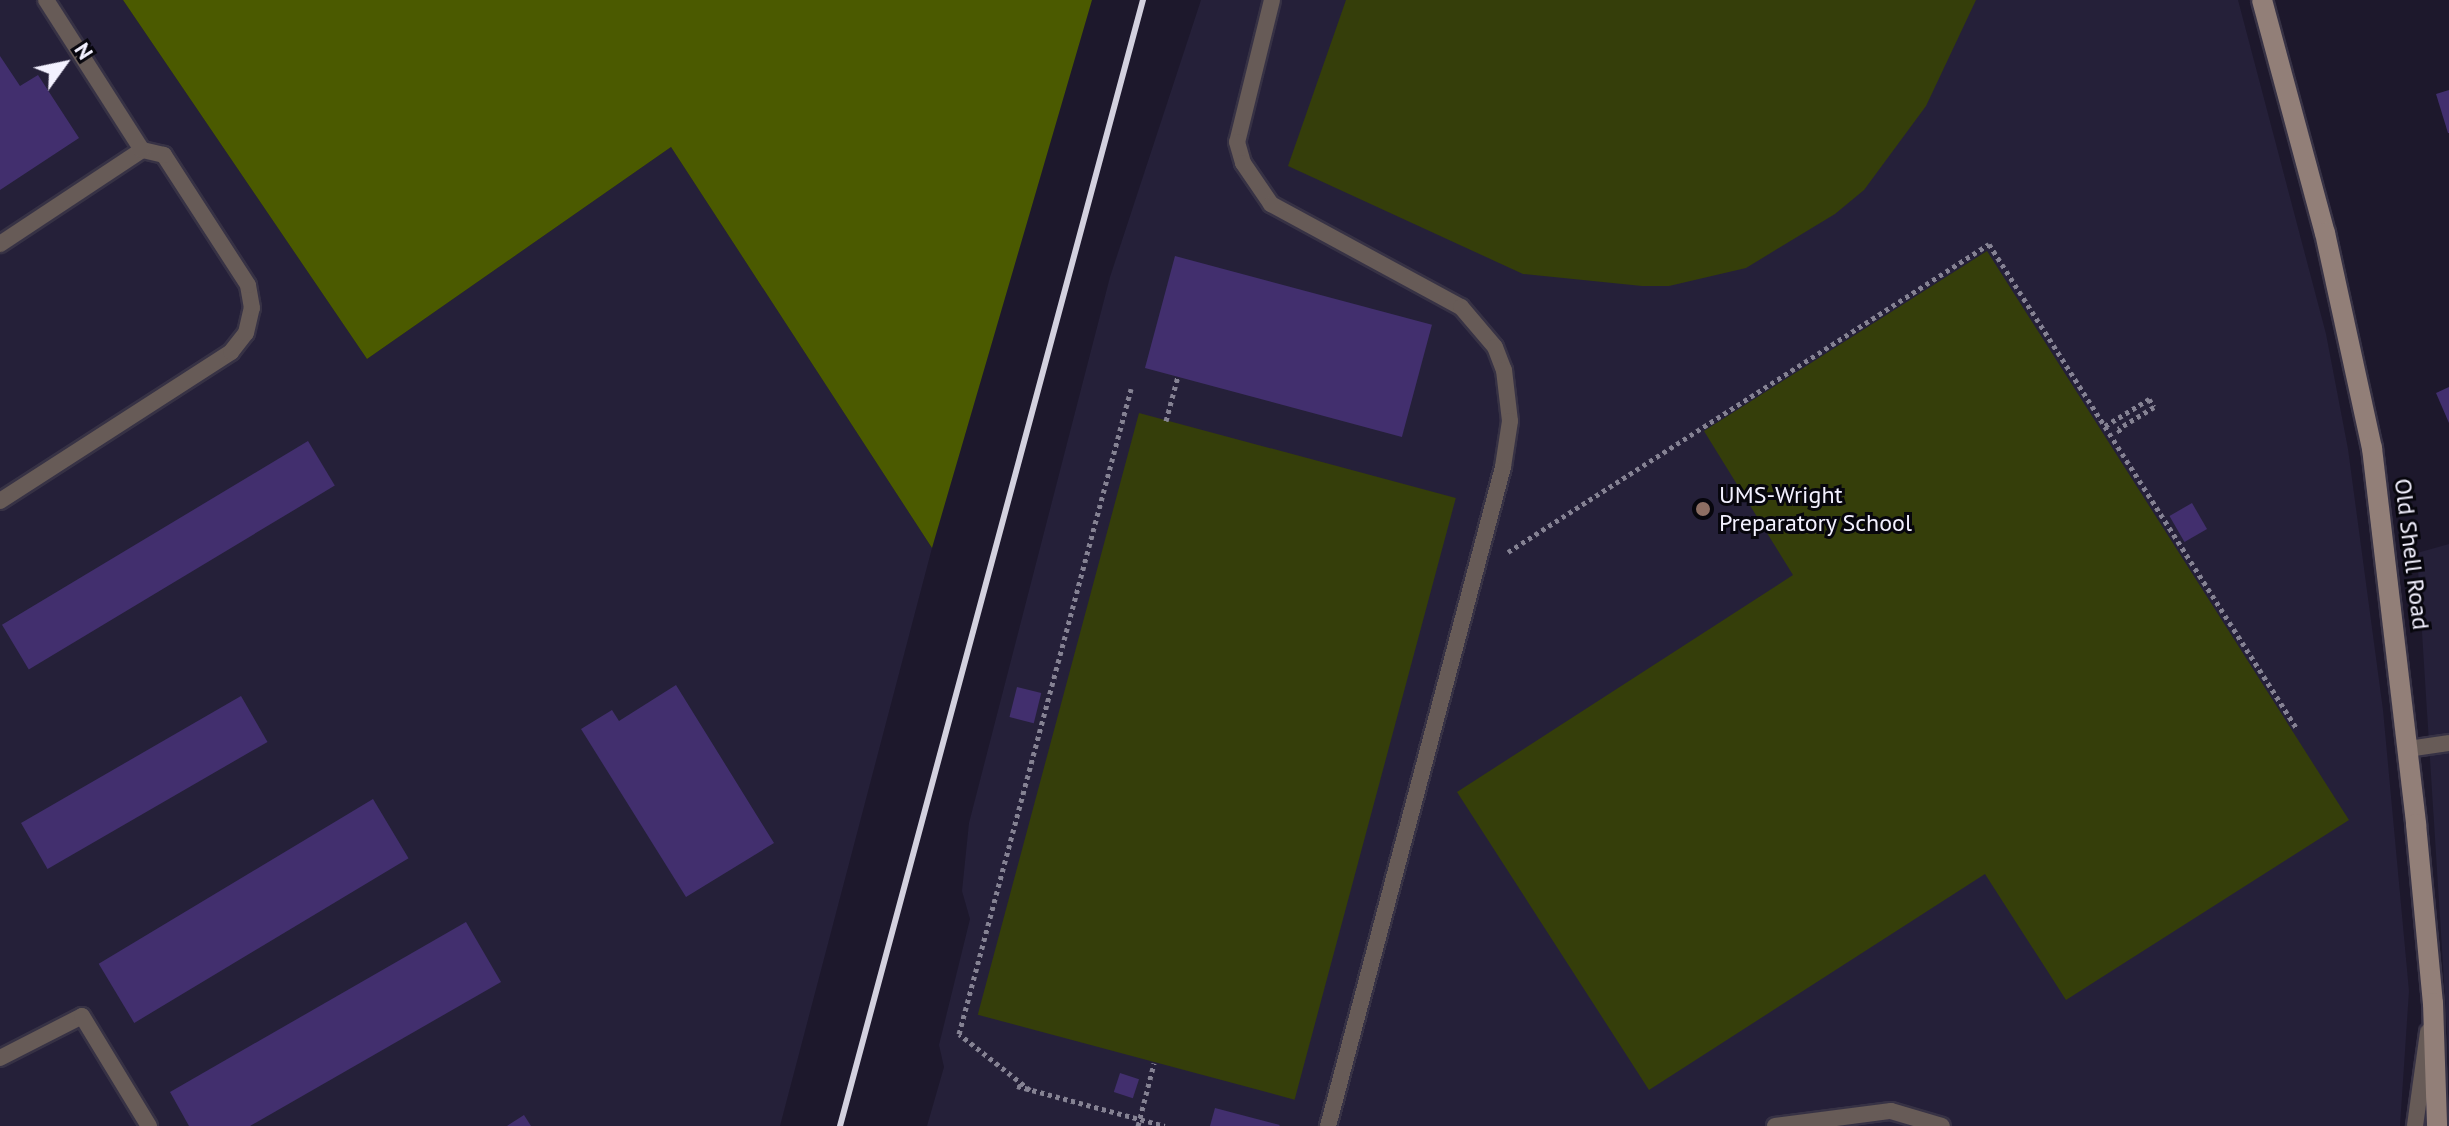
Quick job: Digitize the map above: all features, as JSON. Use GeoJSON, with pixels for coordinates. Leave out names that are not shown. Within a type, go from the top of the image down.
{"type":"FeatureCollection","features":[{"type":"Feature","properties":{"kind":"street","name":"Old Shell Road"},"geometry":{"type":"LineString","coordinates":[[2262,0],[2325,233],[2372,448],[2408,749],[2433,1003],[2437,1126]]}},
{"type":"Feature","properties":{"kind":"lane"},"geometry":{"type":"LineString","coordinates":[[0,501],[231,352],[246,333],[252,308],[248,285],[164,155],[142,150],[46,0]]}},
{"type":"Feature","properties":{"kind":"lane"},"geometry":{"type":"LineString","coordinates":[[1272,0],[1237,142],[1243,163],[1271,204],[1461,307],[1495,347],[1504,370],[1510,421],[1503,467],[1328,1126]]}},
{"type":"Feature","properties":{"kind":"lane"},"geometry":{"type":"LineString","coordinates":[[0,244],[142,150]]}},
{"type":"Feature","properties":{"kind":"lane"},"geometry":{"type":"LineString","coordinates":[[2408,749],[2449,743]]}},
{"type":"Feature","properties":{"kind":"lane"},"geometry":{"type":"LineString","coordinates":[[2415,1126],[2433,1003]]}},
{"type":"Feature","properties":{"kind":"lane"},"geometry":{"type":"LineString","coordinates":[[0,1058],[82,1016],[149,1126]]}},
{"type":"Feature","properties":{"kind":"lane"},"geometry":{"type":"LineString","coordinates":[[1775,1126],[1891,1111],[1942,1126]]}},
{"type":"Feature","properties":{"kind":"path"},"geometry":{"type":"LineString","coordinates":[[1504,554],[1989,244],[2297,729]]}},
{"type":"Feature","properties":{"kind":"path"},"geometry":{"type":"LineString","coordinates":[[1166,421],[1178,376]]}},
{"type":"Feature","properties":{"kind":"path"},"geometry":{"type":"LineString","coordinates":[[1030,1090],[959,1034],[1131,389]]}},
{"type":"Feature","properties":{"kind":"path"},"geometry":{"type":"LineString","coordinates":[[2105,426],[2149,399],[2154,407],[2118,429],[2121,433]]}},
{"type":"Feature","properties":{"kind":"path"},"geometry":{"type":"LineString","coordinates":[[1139,1122],[1154,1063]]}},
{"type":"Feature","properties":{"kind":"path"},"geometry":{"type":"LineString","coordinates":[[1017,1086],[1139,1122],[1165,1126]]}},
{"type":"Feature","properties":{"kind":"shaded area"},"geometry":{"type":"Polygon","coordinates":[[[0,0],[123,0],[367,359],[671,147],[932,548],[780,1126],[0,1126],[0,0]]]}},
{"type":"Feature","properties":{"kind":"shaded area","name":"UMS-Wright Preparatory School"},"geometry":{"type":"Polygon","coordinates":[[[1201,0],[2238,0],[2326,334],[2348,449],[2383,710],[2409,991],[2400,1126],[927,1126],[944,1067],[939,1045],[970,919],[962,891],[969,823],[1110,277],[1201,0]]]}},
{"type":"Feature","properties":{"kind":"shaded area"},"geometry":{"type":"Polygon","coordinates":[[[2449,544],[2449,1060],[2417,553],[2449,544]]]}},
{"type":"Feature","properties":{"kind":"green space"},"geometry":{"type":"Polygon","coordinates":[[[123,0],[1092,0],[932,548],[671,147],[367,359],[123,0]]]}},
{"type":"Feature","properties":{"kind":"green space"},"geometry":{"type":"Polygon","coordinates":[[[1346,0],[1976,0],[1926,106],[1864,190],[1835,214],[1746,268],[1669,286],[1642,286],[1523,274],[1288,166],[1346,0]]]}},
{"type":"Feature","properties":{"kind":"green space"},"geometry":{"type":"Polygon","coordinates":[[[1987,251],[2349,820],[2066,1000],[1985,874],[1649,1090],[1457,792],[1793,575],[1704,431],[1987,251]]]}},
{"type":"Feature","properties":{"kind":"green space"},"geometry":{"type":"Polygon","coordinates":[[[1139,413],[1456,498],[1295,1100],[978,1015],[1139,413]]]}},
{"type":"Feature","properties":{"kind":"building"},"geometry":{"type":"Polygon","coordinates":[[[0,56],[20,86],[38,75],[79,138],[0,190],[0,56]]]}},
{"type":"Feature","properties":{"kind":"building"},"geometry":{"type":"Polygon","coordinates":[[[2449,90],[2449,133],[2448,133],[2436,94],[2449,90]]]}},
{"type":"Feature","properties":{"kind":"building"},"geometry":{"type":"Polygon","coordinates":[[[1175,256],[1432,325],[1402,437],[1145,368],[1175,256]]]}},
{"type":"Feature","properties":{"kind":"building"},"geometry":{"type":"Polygon","coordinates":[[[2449,387],[2449,423],[2436,393],[2449,387]]]}},
{"type":"Feature","properties":{"kind":"building"},"geometry":{"type":"Polygon","coordinates":[[[308,441],[335,486],[29,669],[2,625],[308,441]]]}},
{"type":"Feature","properties":{"kind":"building"},"geometry":{"type":"Polygon","coordinates":[[[2192,503],[2207,529],[2184,542],[2169,516],[2192,503]]]}},
{"type":"Feature","properties":{"kind":"building"},"geometry":{"type":"Polygon","coordinates":[[[676,685],[774,843],[686,897],[581,729],[612,710],[619,721],[676,685]]]}},
{"type":"Feature","properties":{"kind":"building"},"geometry":{"type":"Polygon","coordinates":[[[1017,687],[1041,693],[1034,723],[1010,717],[1017,687]]]}},
{"type":"Feature","properties":{"kind":"building"},"geometry":{"type":"Polygon","coordinates":[[[241,696],[268,742],[48,869],[21,823],[241,696]]]}},
{"type":"Feature","properties":{"kind":"building"},"geometry":{"type":"Polygon","coordinates":[[[373,799],[409,858],[134,1023],[99,964],[373,799]]]}},
{"type":"Feature","properties":{"kind":"building"},"geometry":{"type":"Polygon","coordinates":[[[466,922],[501,982],[250,1126],[189,1126],[170,1092],[466,922]]]}},
{"type":"Feature","properties":{"kind":"building"},"geometry":{"type":"Polygon","coordinates":[[[1120,1073],[1139,1079],[1133,1098],[1114,1092],[1120,1073]]]}},
{"type":"Feature","properties":{"kind":"building"},"geometry":{"type":"Polygon","coordinates":[[[1215,1108],[1280,1125],[1210,1126],[1215,1108]]]}},
{"type":"Feature","properties":{"kind":"building"},"geometry":{"type":"Polygon","coordinates":[[[524,1115],[531,1126],[507,1126],[524,1115]]]}},
{"type":"Feature","properties":{"kind":"railway"},"geometry":{"type":"LineString","coordinates":[[840,1126],[1143,0]]}},
{"type":"Feature","properties":{"kind":"place","name":"UMS-Wright Preparatory School"},"geometry":{"type":"Point","coordinates":[1703,509]}}]}
